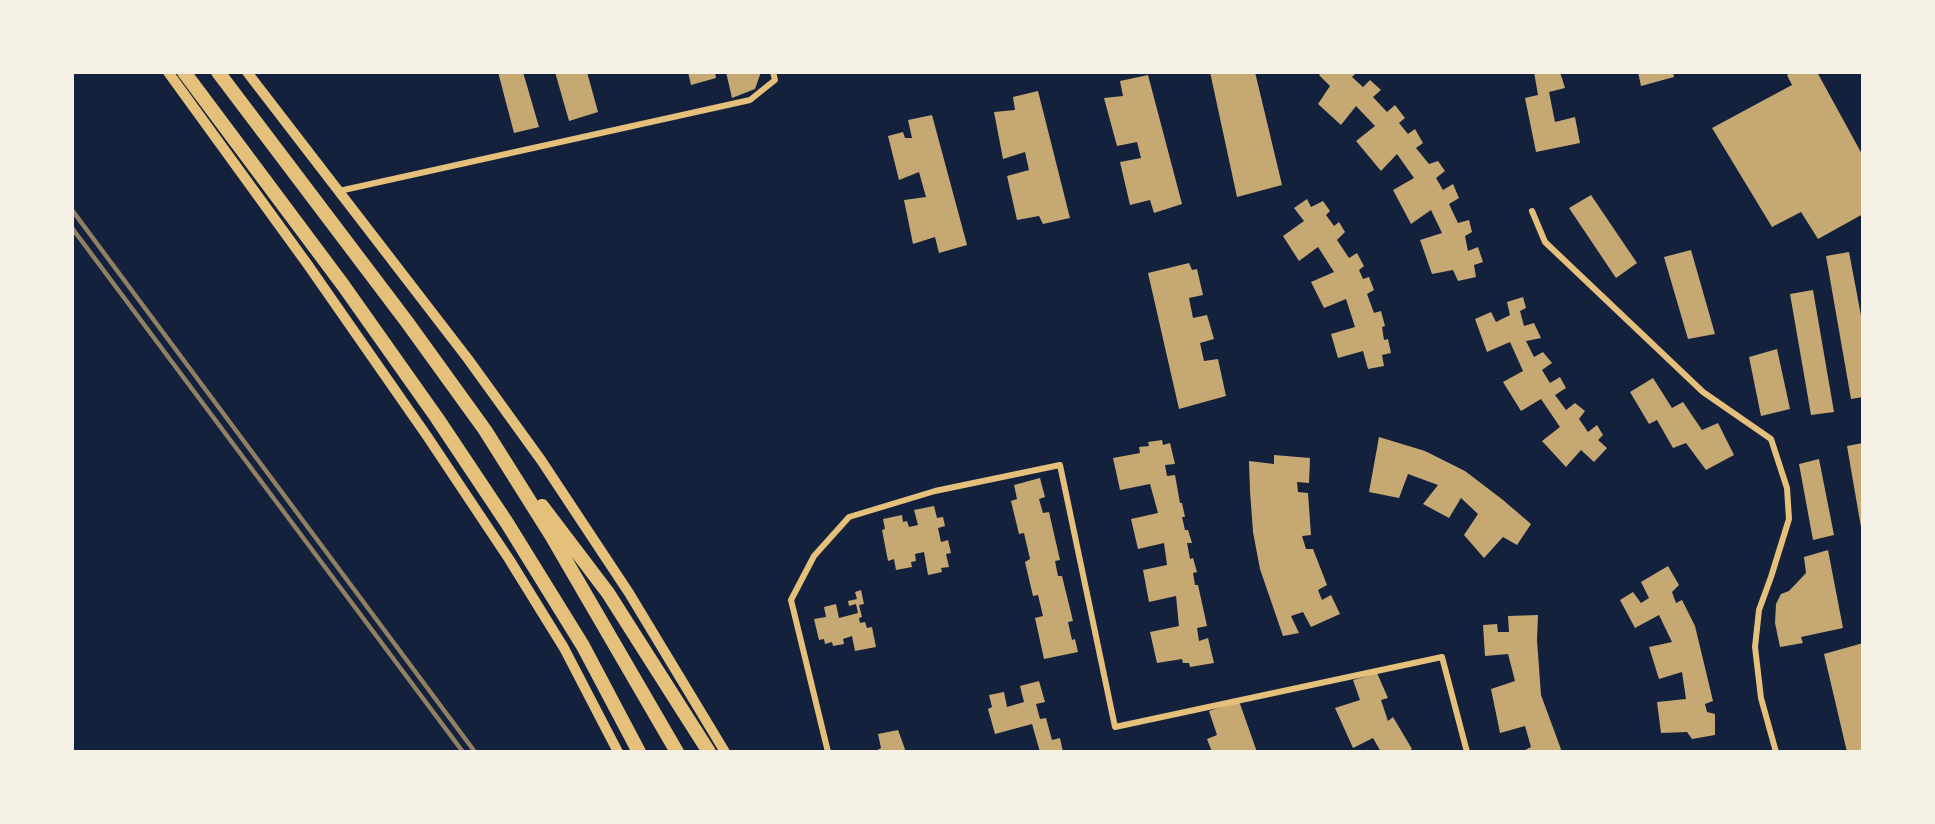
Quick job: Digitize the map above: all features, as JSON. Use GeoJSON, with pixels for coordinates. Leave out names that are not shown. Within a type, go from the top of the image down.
{"type":"FeatureCollection","features":[{"type":"Feature","properties":{"kind":"highway"},"geometry":{"type":"LineString","coordinates":[[184,72],[343,285],[444,427],[583,646],[638,750]]}},
{"type":"Feature","properties":{"kind":"highway"},"geometry":{"type":"LineString","coordinates":[[218,72],[408,322],[485,430],[608,592],[709,752]]}},
{"type":"Feature","properties":{"kind":"highway"},"geometry":{"type":"LineString","coordinates":[[485,430],[556,544],[677,752]]}},
{"type":"Feature","properties":{"kind":"street"},"geometry":{"type":"LineString","coordinates":[[168,72],[314,274],[497,540],[564,648],[618,752]]}},
{"type":"Feature","properties":{"kind":"street"},"geometry":{"type":"LineString","coordinates":[[247,72],[460,350],[541,460],[629,593],[725,752]]}},
{"type":"Feature","properties":{"kind":"street"},"geometry":{"type":"LineString","coordinates":[[339,191],[750,100],[775,80],[773,72]]}},
{"type":"Feature","properties":{"kind":"street"},"geometry":{"type":"LineString","coordinates":[[1532,211],[1545,242],[1611,306],[1703,392],[1771,440],[1787,488],[1789,519],[1759,610],[1755,647],[1761,698],[1776,752]]}},
{"type":"Feature","properties":{"kind":"street"},"geometry":{"type":"LineString","coordinates":[[828,752],[791,600],[814,556],[849,518],[935,491],[1060,465],[1114,727],[1442,657],[1467,752]]}},
{"type":"Feature","properties":{"kind":"building"},"geometry":{"type":"Polygon","coordinates":[[[498,72],[523,72],[539,127],[514,133],[498,72]]]}},
{"type":"Feature","properties":{"kind":"building"},"geometry":{"type":"Polygon","coordinates":[[[555,72],[587,72],[598,112],[569,121],[555,72]]]}},
{"type":"Feature","properties":{"kind":"building"},"geometry":{"type":"Polygon","coordinates":[[[688,72],[715,72],[716,78],[691,85],[688,72]]]}},
{"type":"Feature","properties":{"kind":"building"},"geometry":{"type":"Polygon","coordinates":[[[726,72],[761,72],[755,89],[732,98],[726,72]]]}},
{"type":"Feature","properties":{"kind":"building"},"geometry":{"type":"Polygon","coordinates":[[[1210,72],[1255,72],[1282,185],[1237,197],[1210,72]]]}},
{"type":"Feature","properties":{"kind":"building"},"geometry":{"type":"Polygon","coordinates":[[[1322,72],[1357,72],[1352,77],[1363,87],[1370,80],[1381,90],[1373,97],[1387,112],[1395,105],[1405,118],[1399,123],[1408,134],[1415,129],[1423,143],[1416,148],[1429,164],[1438,161],[1445,171],[1436,178],[1443,190],[1453,184],[1459,198],[1449,204],[1458,223],[1469,220],[1472,232],[1465,236],[1468,251],[1478,247],[1483,262],[1474,265],[1476,277],[1458,281],[1453,270],[1432,274],[1420,240],[1442,233],[1431,210],[1411,224],[1393,190],[1414,178],[1397,154],[1381,171],[1356,141],[1375,126],[1356,106],[1341,125],[1318,104],[1330,86],[1319,75],[1322,72]]]}},
{"type":"Feature","properties":{"kind":"building"},"geometry":{"type":"Polygon","coordinates":[[[1534,72],[1560,72],[1565,88],[1549,92],[1555,122],[1575,117],[1580,143],[1536,152],[1525,98],[1538,95],[1534,72]]]}},
{"type":"Feature","properties":{"kind":"building"},"geometry":{"type":"Polygon","coordinates":[[[1638,72],[1673,72],[1674,77],[1641,86],[1638,72]]]}},
{"type":"Feature","properties":{"kind":"building"},"geometry":{"type":"Polygon","coordinates":[[[1792,72],[1817,72],[1863,156],[1863,214],[1818,239],[1801,212],[1772,227],[1712,128],[1792,85],[1787,75],[1792,72]]]}},
{"type":"Feature","properties":{"kind":"building"},"geometry":{"type":"Polygon","coordinates":[[[1148,75],[1182,204],[1154,213],[1150,200],[1130,205],[1120,162],[1141,158],[1137,142],[1117,146],[1104,98],[1123,96],[1120,81],[1148,75]]]}},
{"type":"Feature","properties":{"kind":"building"},"geometry":{"type":"Polygon","coordinates":[[[1038,91],[1070,218],[1043,224],[1039,216],[1017,220],[1007,176],[1029,170],[1025,152],[1003,159],[994,112],[1015,110],[1013,97],[1038,91]]]}},
{"type":"Feature","properties":{"kind":"building"},"geometry":{"type":"Polygon","coordinates":[[[932,115],[967,245],[939,253],[935,237],[913,244],[904,200],[926,197],[919,172],[899,180],[888,136],[903,132],[905,138],[912,138],[908,120],[932,115]]]}},
{"type":"Feature","properties":{"kind":"building"},"geometry":{"type":"Polygon","coordinates":[[[1591,195],[1637,263],[1616,278],[1569,208],[1591,195]]]}},
{"type":"Feature","properties":{"kind":"building"},"geometry":{"type":"Polygon","coordinates":[[[1307,199],[1311,207],[1323,201],[1330,211],[1326,215],[1334,226],[1339,222],[1345,232],[1337,240],[1349,258],[1357,253],[1364,266],[1359,270],[1363,279],[1369,277],[1374,290],[1367,294],[1374,313],[1381,311],[1385,326],[1382,327],[1384,340],[1388,339],[1391,353],[1382,355],[1384,366],[1368,369],[1363,351],[1338,358],[1331,334],[1355,327],[1346,299],[1324,308],[1311,282],[1334,272],[1318,247],[1299,261],[1283,236],[1304,221],[1294,208],[1307,199]]]}},
{"type":"Feature","properties":{"kind":"building"},"geometry":{"type":"Polygon","coordinates":[[[1691,250],[1715,334],[1688,339],[1664,257],[1691,250]]]}},
{"type":"Feature","properties":{"kind":"building"},"geometry":{"type":"Polygon","coordinates":[[[1849,252],[1863,326],[1863,397],[1851,399],[1826,256],[1849,252]]]}},
{"type":"Feature","properties":{"kind":"building"},"geometry":{"type":"Polygon","coordinates":[[[1189,263],[1192,270],[1197,269],[1203,295],[1189,298],[1193,318],[1207,315],[1214,339],[1200,343],[1204,361],[1218,359],[1226,396],[1179,409],[1148,273],[1189,263]]]}},
{"type":"Feature","properties":{"kind":"building"},"geometry":{"type":"Polygon","coordinates":[[[1813,290],[1834,412],[1811,415],[1790,294],[1813,290]]]}},
{"type":"Feature","properties":{"kind":"building"},"geometry":{"type":"Polygon","coordinates":[[[1523,297],[1526,308],[1520,311],[1524,326],[1534,323],[1541,338],[1526,341],[1534,357],[1543,352],[1552,363],[1542,370],[1550,383],[1560,377],[1566,388],[1555,395],[1566,410],[1575,403],[1585,411],[1579,419],[1588,432],[1597,425],[1603,435],[1598,440],[1607,448],[1594,462],[1581,450],[1566,467],[1542,441],[1560,427],[1541,399],[1521,411],[1503,382],[1523,371],[1510,342],[1487,352],[1475,319],[1491,312],[1496,322],[1510,315],[1507,302],[1523,297]]]}},
{"type":"Feature","properties":{"kind":"building"},"geometry":{"type":"Polygon","coordinates":[[[1777,349],[1790,409],[1761,416],[1749,357],[1777,349]]]}},
{"type":"Feature","properties":{"kind":"building"},"geometry":{"type":"Polygon","coordinates":[[[1653,378],[1672,408],[1683,402],[1702,430],[1718,423],[1734,455],[1706,470],[1686,443],[1673,448],[1657,420],[1649,424],[1630,392],[1653,378]]]}},
{"type":"Feature","properties":{"kind":"building"},"geometry":{"type":"Polygon","coordinates":[[[1379,437],[1425,451],[1465,471],[1503,500],[1531,524],[1517,545],[1503,537],[1484,558],[1464,535],[1478,514],[1461,498],[1449,518],[1423,504],[1438,485],[1408,474],[1399,498],[1369,492],[1379,437]]]}},
{"type":"Feature","properties":{"kind":"building"},"geometry":{"type":"Polygon","coordinates":[[[1162,440],[1163,445],[1170,443],[1175,464],[1165,465],[1167,476],[1175,475],[1185,517],[1182,517],[1185,530],[1188,530],[1192,543],[1187,543],[1190,559],[1193,558],[1197,572],[1193,573],[1195,585],[1198,585],[1207,626],[1197,628],[1199,641],[1208,638],[1214,663],[1190,667],[1189,663],[1183,663],[1182,659],[1157,663],[1150,632],[1179,626],[1176,596],[1149,602],[1143,570],[1167,565],[1164,543],[1138,549],[1131,519],[1158,513],[1150,484],[1120,490],[1113,458],[1140,453],[1139,447],[1149,446],[1148,442],[1162,440]]]}},
{"type":"Feature","properties":{"kind":"building"},"geometry":{"type":"Polygon","coordinates":[[[1863,443],[1863,533],[1862,533],[1847,446],[1863,443]]]}},
{"type":"Feature","properties":{"kind":"building"},"geometry":{"type":"Polygon","coordinates":[[[1274,455],[1310,458],[1309,483],[1297,482],[1298,492],[1308,493],[1311,535],[1302,536],[1306,549],[1313,549],[1327,585],[1318,590],[1322,600],[1331,595],[1340,614],[1311,627],[1303,612],[1291,616],[1299,633],[1283,636],[1260,569],[1253,532],[1250,491],[1249,461],[1274,464],[1274,455]]]}},
{"type":"Feature","properties":{"kind":"building"},"geometry":{"type":"Polygon","coordinates":[[[1819,459],[1834,535],[1813,540],[1799,464],[1819,459]]]}},
{"type":"Feature","properties":{"kind":"building"},"geometry":{"type":"Polygon","coordinates":[[[1040,478],[1045,497],[1039,499],[1043,513],[1049,512],[1060,560],[1055,561],[1058,576],[1062,576],[1073,621],[1068,622],[1072,640],[1075,639],[1078,652],[1044,659],[1035,618],[1043,616],[1038,595],[1033,596],[1025,562],[1030,559],[1024,533],[1019,534],[1011,501],[1017,499],[1014,485],[1040,478]]]}},
{"type":"Feature","properties":{"kind":"building"},"geometry":{"type":"Polygon","coordinates":[[[934,506],[937,518],[943,517],[945,526],[938,528],[941,542],[948,540],[951,553],[946,554],[949,567],[941,568],[942,572],[928,575],[924,552],[915,554],[916,561],[911,562],[912,567],[896,570],[894,559],[888,561],[882,530],[885,529],[883,519],[902,515],[903,522],[907,521],[909,527],[918,525],[914,510],[934,506]]]}},
{"type":"Feature","properties":{"kind":"building"},"geometry":{"type":"Polygon","coordinates":[[[1828,550],[1843,628],[1801,637],[1803,643],[1780,647],[1775,623],[1776,604],[1781,594],[1789,591],[1806,573],[1804,557],[1828,550]]]}},
{"type":"Feature","properties":{"kind":"building"},"geometry":{"type":"Polygon","coordinates":[[[1668,566],[1679,585],[1672,592],[1676,603],[1682,600],[1695,626],[1713,701],[1705,704],[1707,712],[1715,714],[1715,735],[1692,739],[1687,732],[1661,733],[1657,702],[1686,699],[1682,672],[1659,679],[1649,647],[1672,642],[1659,615],[1635,628],[1620,600],[1633,592],[1641,603],[1649,598],[1641,582],[1668,566]]]}},
{"type":"Feature","properties":{"kind":"building"},"geometry":{"type":"Polygon","coordinates":[[[861,590],[864,604],[859,605],[862,617],[859,618],[860,623],[865,622],[867,628],[872,627],[876,647],[855,651],[852,636],[843,639],[844,644],[833,646],[832,642],[825,644],[824,639],[819,640],[814,619],[826,617],[824,607],[836,604],[839,618],[858,613],[856,604],[849,606],[848,601],[857,599],[855,592],[861,590]]]}},
{"type":"Feature","properties":{"kind":"building"},"geometry":{"type":"Polygon","coordinates":[[[1538,615],[1537,640],[1541,695],[1562,752],[1521,752],[1531,747],[1525,726],[1500,733],[1491,689],[1515,681],[1508,654],[1485,656],[1483,625],[1497,624],[1498,632],[1509,632],[1508,616],[1538,615]]]}},
{"type":"Feature","properties":{"kind":"building"},"geometry":{"type":"Polygon","coordinates":[[[1863,643],[1863,750],[1847,752],[1824,654],[1863,643]]]}},
{"type":"Feature","properties":{"kind":"building"},"geometry":{"type":"Polygon","coordinates":[[[1377,673],[1388,698],[1381,700],[1388,721],[1393,717],[1412,749],[1406,752],[1381,752],[1373,738],[1353,748],[1335,708],[1360,700],[1353,680],[1377,673]]]}},
{"type":"Feature","properties":{"kind":"building"},"geometry":{"type":"Polygon","coordinates":[[[1039,681],[1045,702],[1036,704],[1040,719],[1046,718],[1052,740],[1060,738],[1063,752],[1040,752],[1032,724],[995,734],[988,709],[992,707],[989,695],[1004,692],[1007,707],[1024,702],[1020,686],[1039,681]]]}},
{"type":"Feature","properties":{"kind":"building"},"geometry":{"type":"Polygon","coordinates":[[[1239,701],[1257,752],[1212,752],[1207,739],[1217,735],[1209,711],[1239,701]]]}},
{"type":"Feature","properties":{"kind":"building"},"geometry":{"type":"Polygon","coordinates":[[[898,730],[906,752],[874,752],[881,748],[878,734],[898,730]]]}},
{"type":"Feature","properties":{"kind":"railway"},"geometry":{"type":"LineString","coordinates":[[72,210],[475,752]]}},
{"type":"Feature","properties":{"kind":"railway"},"geometry":{"type":"LineString","coordinates":[[72,228],[463,752]]}}]}
